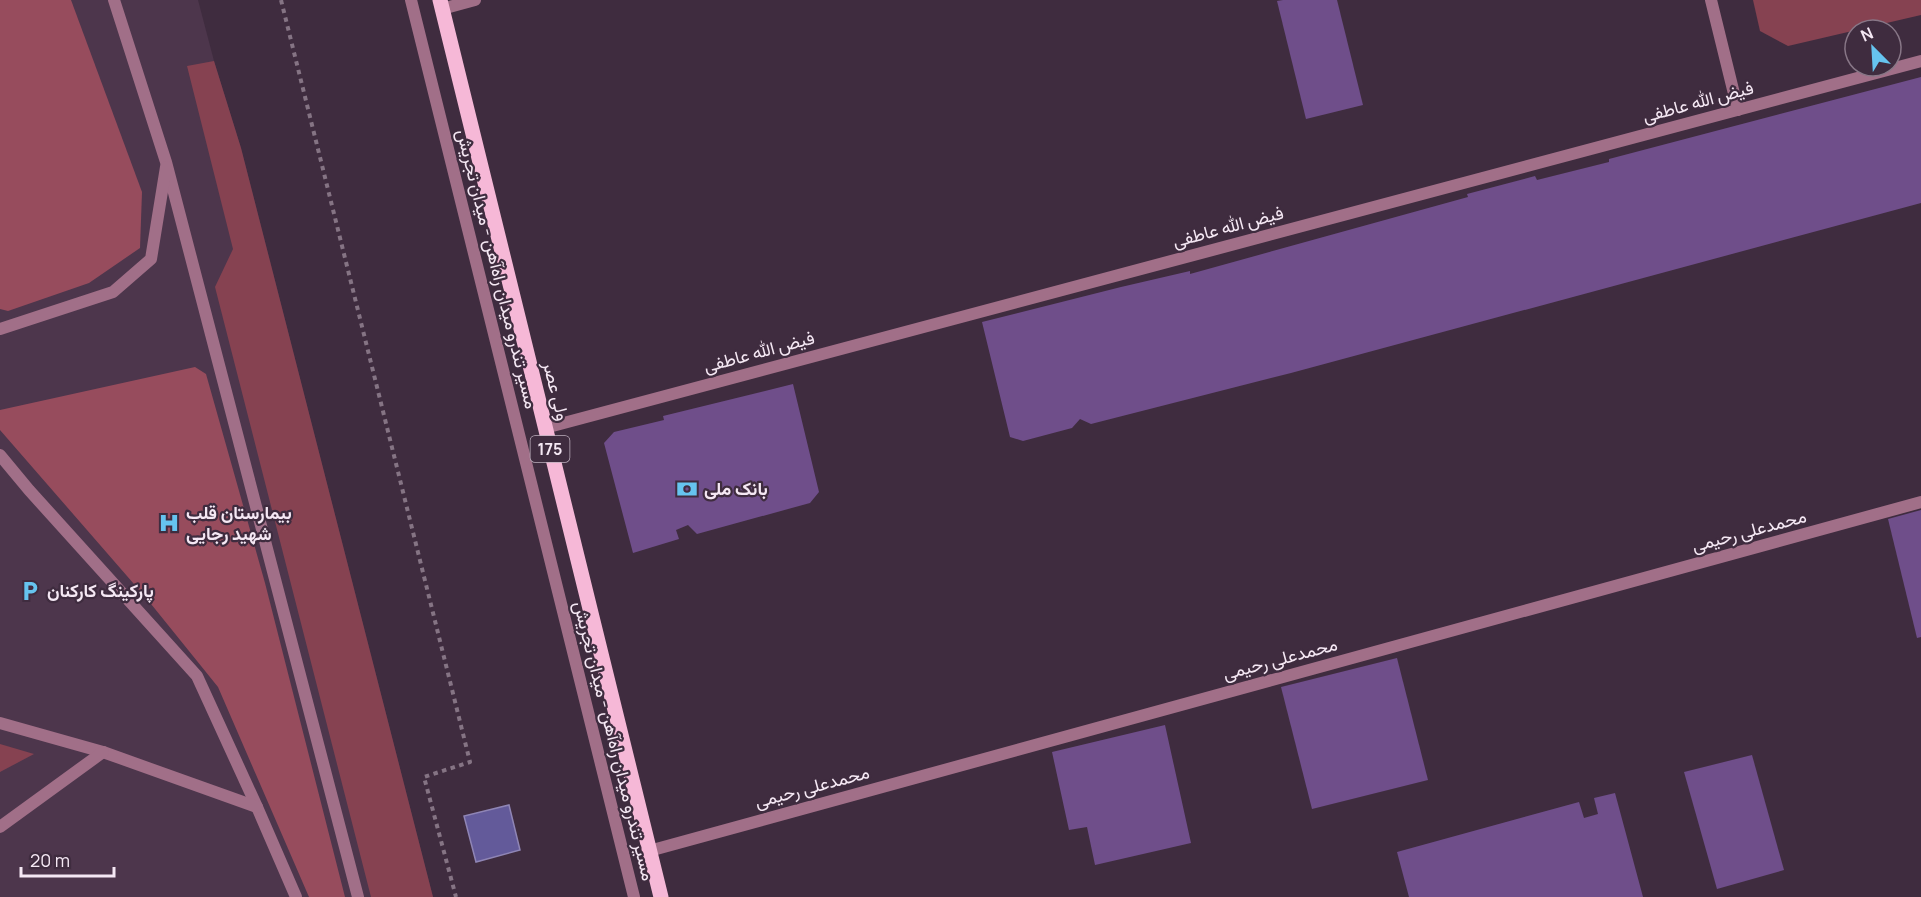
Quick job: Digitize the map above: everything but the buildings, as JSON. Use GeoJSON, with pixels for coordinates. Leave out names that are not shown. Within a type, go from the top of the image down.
{"type":"FeatureCollection","features":[{"type":"Feature","properties":{"kind":"main road","name":"ولی عصر"},"geometry":{"type":"LineString","coordinates":[[441,4],[661,897]]}},
{"type":"Feature","properties":{"kind":"street"},"geometry":{"type":"LineString","coordinates":[[114,0],[166,162],[358,897]]}},
{"type":"Feature","properties":{"kind":"street","name":"مسیر تندرو میدان راه‌آهن - میدان تجریش"},"geometry":{"type":"LineString","coordinates":[[411,0],[634,897]]}},
{"type":"Feature","properties":{"kind":"street"},"geometry":{"type":"LineString","coordinates":[[441,4],[476,0]]}},
{"type":"Feature","properties":{"kind":"street"},"geometry":{"type":"LineString","coordinates":[[1711,0],[1738,110]]}},
{"type":"Feature","properties":{"kind":"street","name":"فیض الله عاطفی"},"geometry":{"type":"LineString","coordinates":[[545,428],[1921,61]]}},
{"type":"Feature","properties":{"kind":"street"},"geometry":{"type":"LineString","coordinates":[[0,329],[113,292],[151,259],[166,162]]}},
{"type":"Feature","properties":{"kind":"street"},"geometry":{"type":"LineString","coordinates":[[0,455],[197,676],[296,897]]}},
{"type":"Feature","properties":{"kind":"street","name":"محمدعلی رحیمی"},"geometry":{"type":"LineString","coordinates":[[650,850],[1921,502]]}},
{"type":"Feature","properties":{"kind":"street"},"geometry":{"type":"LineString","coordinates":[[0,723],[103,752],[257,807]]}},
{"type":"Feature","properties":{"kind":"street"},"geometry":{"type":"LineString","coordinates":[[0,827],[103,752]]}},
{"type":"Feature","properties":{"kind":"path"},"geometry":{"type":"LineString","coordinates":[[280,0],[470,762],[424,777],[456,897]]}},
{"type":"Feature","properties":{"kind":"shaded area","name":"بیمارستان قلب شهید رجایی"},"geometry":{"type":"Polygon","coordinates":[[[0,0],[198,0],[241,148],[433,897],[0,897],[0,0]]]}},
{"type":"Feature","properties":{"kind":"shaded area"},"geometry":{"type":"Polygon","coordinates":[[[0,0],[71,0],[142,192],[140,248],[89,283],[8,311],[0,309],[0,0]]]}},
{"type":"Feature","properties":{"kind":"shaded area"},"geometry":{"type":"Polygon","coordinates":[[[1753,0],[1921,0],[1921,15],[1903,19],[1843,18],[1843,33],[1788,46],[1760,31],[1753,0]]]}},
{"type":"Feature","properties":{"kind":"shaded area"},"geometry":{"type":"Polygon","coordinates":[[[214,61],[241,148],[433,897],[371,897],[215,287],[233,249],[187,66],[214,61]]]}},
{"type":"Feature","properties":{"kind":"shaded area"},"geometry":{"type":"Polygon","coordinates":[[[195,367],[206,374],[265,583],[345,897],[309,897],[218,687],[147,599],[0,430],[0,410],[195,367]]]}},
{"type":"Feature","properties":{"kind":"shaded area"},"geometry":{"type":"Polygon","coordinates":[[[0,744],[34,754],[0,772],[0,744]]]}},
{"type":"Feature","properties":{"kind":"shaded area"},"geometry":{"type":"Polygon","coordinates":[[[509,805],[520,850],[476,862],[464,816],[509,805]]]}},
{"type":"Feature","properties":{"kind":"place","name":"بانک ملی"},"geometry":{"type":"Point","coordinates":[687,489]}},
{"type":"Feature","properties":{"kind":"place","name":"بیمارستان قلب شهید رجایی"},"geometry":{"type":"Point","coordinates":[169,523]}},
{"type":"Feature","properties":{"kind":"place","name":"پارکینگ کارکنان"},"geometry":{"type":"Point","coordinates":[30,591]}}]}
